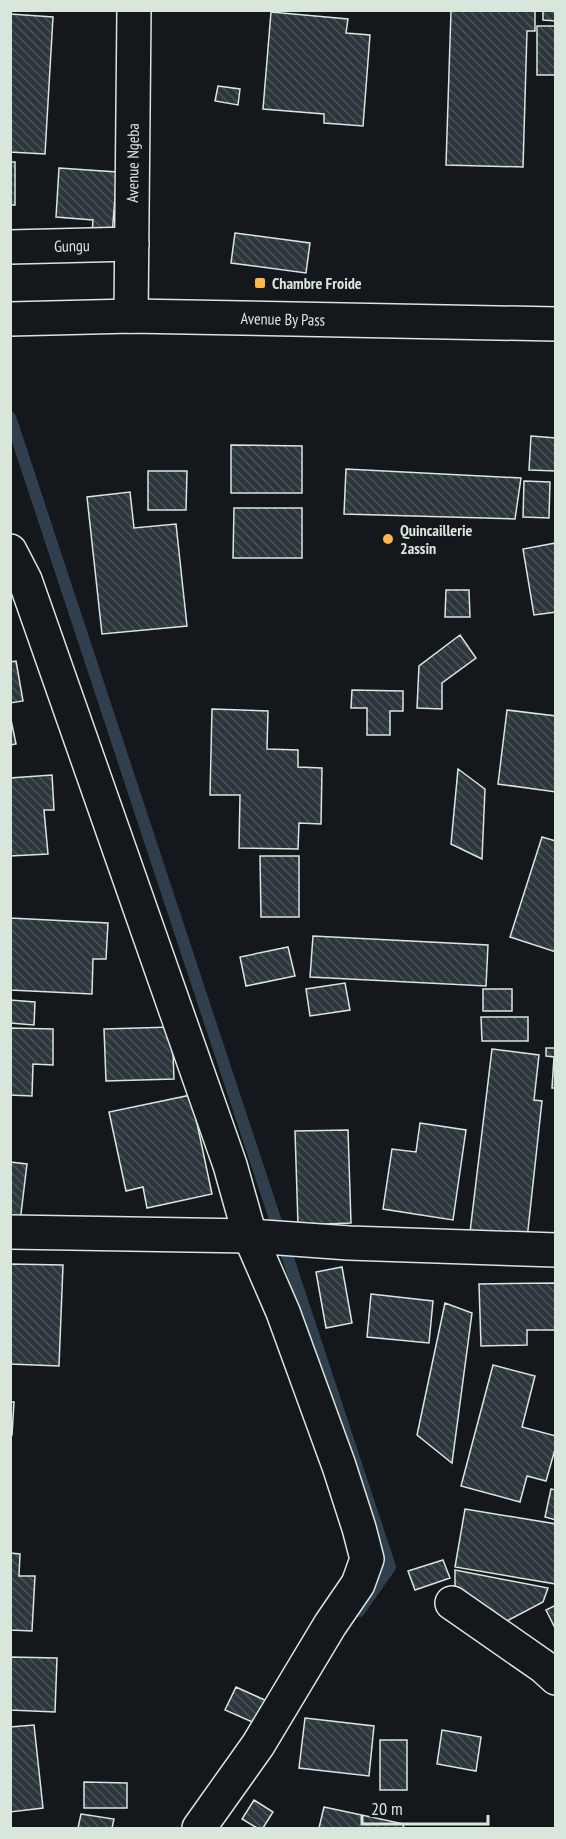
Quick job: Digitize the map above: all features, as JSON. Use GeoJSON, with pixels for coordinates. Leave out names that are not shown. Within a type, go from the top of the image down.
{"type":"FeatureCollection","features":[{"type":"Feature","properties":{"kind":"main road","name":"Avenue Ngeba"},"geometry":{"type":"LineString","coordinates":[[131,316],[134,10]]}},
{"type":"Feature","properties":{"kind":"main road","name":"Gungu"},"geometry":{"type":"LineString","coordinates":[[10,247],[132,244]]}},
{"type":"Feature","properties":{"kind":"main road","name":"Avenue By Pass"},"geometry":{"type":"LineString","coordinates":[[10,319],[131,316],[555,324]]}},
{"type":"Feature","properties":{"kind":"main road"},"geometry":{"type":"LineString","coordinates":[[10,550],[25,580],[230,1165],[266,1238],[283,1312],[346,1486],[367,1559],[358,1584],[330,1625],[258,1745],[199,1828]]}},
{"type":"Feature","properties":{"kind":"main road"},"geometry":{"type":"LineString","coordinates":[[10,1232],[266,1238],[555,1250]]}},
{"type":"Feature","properties":{"kind":"main road"},"geometry":{"type":"LineString","coordinates":[[452,1603],[544,1667],[555,1678]]}},
{"type":"Feature","properties":{"kind":"building"},"geometry":{"type":"Polygon","coordinates":[[[451,10],[535,10],[535,31],[527,31],[523,167],[446,165],[451,10]]]}},
{"type":"Feature","properties":{"kind":"building"},"geometry":{"type":"Polygon","coordinates":[[[543,10],[556,10],[556,21],[543,20],[543,10]]]}},
{"type":"Feature","properties":{"kind":"building"},"geometry":{"type":"Polygon","coordinates":[[[271,12],[348,19],[346,33],[370,35],[363,126],[324,123],[324,114],[263,109],[271,12]]]}},
{"type":"Feature","properties":{"kind":"building"},"geometry":{"type":"Polygon","coordinates":[[[10,14],[53,17],[45,154],[10,152],[10,14]]]}},
{"type":"Feature","properties":{"kind":"building"},"geometry":{"type":"Polygon","coordinates":[[[537,26],[556,26],[556,75],[537,75],[537,26]]]}},
{"type":"Feature","properties":{"kind":"building"},"geometry":{"type":"Polygon","coordinates":[[[218,86],[240,89],[238,105],[215,101],[218,86]]]}},
{"type":"Feature","properties":{"kind":"building"},"geometry":{"type":"Polygon","coordinates":[[[10,162],[15,162],[15,205],[10,205],[10,162]]]}},
{"type":"Feature","properties":{"kind":"building"},"geometry":{"type":"Polygon","coordinates":[[[59,168],[117,172],[112,235],[92,233],[93,220],[56,217],[59,168]]]}},
{"type":"Feature","properties":{"kind":"building"},"geometry":{"type":"Polygon","coordinates":[[[235,233],[310,243],[306,273],[231,263],[235,233]]]}},
{"type":"Feature","properties":{"kind":"building"},"geometry":{"type":"Polygon","coordinates":[[[531,436],[556,438],[556,471],[529,470],[531,436]]]}},
{"type":"Feature","properties":{"kind":"building"},"geometry":{"type":"Polygon","coordinates":[[[231,445],[302,446],[302,493],[231,493],[231,445]]]}},
{"type":"Feature","properties":{"kind":"building"},"geometry":{"type":"Polygon","coordinates":[[[346,469],[521,478],[515,519],[344,514],[346,469]]]}},
{"type":"Feature","properties":{"kind":"building"},"geometry":{"type":"Polygon","coordinates":[[[148,471],[187,471],[186,510],[148,510],[148,471]]]}},
{"type":"Feature","properties":{"kind":"building"},"geometry":{"type":"Polygon","coordinates":[[[524,481],[550,482],[549,518],[523,517],[524,481]]]}},
{"type":"Feature","properties":{"kind":"building"},"geometry":{"type":"Polygon","coordinates":[[[130,492],[134,528],[176,524],[187,626],[102,634],[87,497],[130,492]]]}},
{"type":"Feature","properties":{"kind":"building"},"geometry":{"type":"Polygon","coordinates":[[[234,508],[302,508],[302,558],[233,558],[234,508]]]}},
{"type":"Feature","properties":{"kind":"building"},"geometry":{"type":"Polygon","coordinates":[[[556,540],[556,612],[534,615],[523,549],[555,543],[556,540]]]}},
{"type":"Feature","properties":{"kind":"building"},"geometry":{"type":"Polygon","coordinates":[[[446,590],[469,590],[470,617],[445,617],[446,590]]]}},
{"type":"Feature","properties":{"kind":"building"},"geometry":{"type":"Polygon","coordinates":[[[460,635],[476,658],[442,683],[442,709],[417,708],[419,666],[460,635]]]}},
{"type":"Feature","properties":{"kind":"building"},"geometry":{"type":"Polygon","coordinates":[[[16,661],[23,701],[10,703],[10,662],[16,661]]]}},
{"type":"Feature","properties":{"kind":"building"},"geometry":{"type":"Polygon","coordinates":[[[352,690],[403,691],[403,711],[390,711],[390,735],[367,735],[367,708],[351,708],[352,690]]]}},
{"type":"Feature","properties":{"kind":"building"},"geometry":{"type":"Polygon","coordinates":[[[212,709],[268,711],[267,749],[298,750],[298,767],[322,768],[321,824],[299,823],[298,849],[239,848],[240,795],[210,795],[212,709]]]}},
{"type":"Feature","properties":{"kind":"building"},"geometry":{"type":"Polygon","coordinates":[[[507,710],[556,716],[556,792],[498,784],[507,710]]]}},
{"type":"Feature","properties":{"kind":"building"},"geometry":{"type":"Polygon","coordinates":[[[10,715],[16,744],[10,745],[10,715]]]}},
{"type":"Feature","properties":{"kind":"building"},"geometry":{"type":"Polygon","coordinates":[[[458,769],[485,789],[482,859],[451,844],[458,769]]]}},
{"type":"Feature","properties":{"kind":"building"},"geometry":{"type":"Polygon","coordinates":[[[52,775],[54,810],[44,810],[48,854],[10,856],[10,778],[52,775]]]}},
{"type":"Feature","properties":{"kind":"building"},"geometry":{"type":"Polygon","coordinates":[[[542,837],[556,841],[556,952],[510,937],[542,837]]]}},
{"type":"Feature","properties":{"kind":"building"},"geometry":{"type":"Polygon","coordinates":[[[260,856],[299,856],[299,917],[261,917],[260,856]]]}},
{"type":"Feature","properties":{"kind":"building"},"geometry":{"type":"Polygon","coordinates":[[[10,918],[108,923],[106,959],[93,959],[92,994],[10,990],[10,918]]]}},
{"type":"Feature","properties":{"kind":"building"},"geometry":{"type":"Polygon","coordinates":[[[313,936],[488,945],[486,986],[310,977],[313,936]]]}},
{"type":"Feature","properties":{"kind":"building"},"geometry":{"type":"Polygon","coordinates":[[[288,947],[295,976],[246,986],[240,957],[288,947]]]}},
{"type":"Feature","properties":{"kind":"building"},"geometry":{"type":"Polygon","coordinates":[[[345,983],[350,1010],[310,1016],[306,989],[345,983]]]}},
{"type":"Feature","properties":{"kind":"building"},"geometry":{"type":"Polygon","coordinates":[[[483,989],[512,989],[512,1011],[483,1011],[483,989]]]}},
{"type":"Feature","properties":{"kind":"building"},"geometry":{"type":"Polygon","coordinates":[[[10,1000],[35,1002],[34,1025],[10,1023],[10,1000]]]}},
{"type":"Feature","properties":{"kind":"building"},"geometry":{"type":"Polygon","coordinates":[[[481,1017],[528,1017],[528,1041],[482,1041],[481,1017]]]}},
{"type":"Feature","properties":{"kind":"building"},"geometry":{"type":"Polygon","coordinates":[[[172,1027],[174,1079],[106,1081],[104,1029],[172,1027]]]}},
{"type":"Feature","properties":{"kind":"building"},"geometry":{"type":"Polygon","coordinates":[[[10,1028],[53,1029],[53,1065],[33,1064],[32,1096],[10,1095],[10,1028]]]}},
{"type":"Feature","properties":{"kind":"building"},"geometry":{"type":"Polygon","coordinates":[[[546,1048],[556,1048],[556,1088],[552,1088],[554,1057],[546,1056],[546,1048]]]}},
{"type":"Feature","properties":{"kind":"building"},"geometry":{"type":"Polygon","coordinates":[[[492,1049],[539,1055],[534,1100],[542,1101],[527,1239],[470,1232],[492,1049]]]}},
{"type":"Feature","properties":{"kind":"building"},"geometry":{"type":"Polygon","coordinates":[[[191,1095],[212,1194],[147,1208],[143,1187],[126,1191],[109,1112],[191,1095]]]}},
{"type":"Feature","properties":{"kind":"building"},"geometry":{"type":"Polygon","coordinates":[[[420,1123],[466,1130],[453,1220],[383,1209],[392,1149],[416,1152],[420,1123]]]}},
{"type":"Feature","properties":{"kind":"building"},"geometry":{"type":"Polygon","coordinates":[[[348,1130],[351,1223],[298,1225],[295,1131],[348,1130]]]}},
{"type":"Feature","properties":{"kind":"building"},"geometry":{"type":"Polygon","coordinates":[[[10,1162],[27,1164],[20,1222],[10,1221],[10,1162]]]}},
{"type":"Feature","properties":{"kind":"building"},"geometry":{"type":"Polygon","coordinates":[[[10,1264],[63,1265],[59,1366],[10,1364],[10,1264]]]}},
{"type":"Feature","properties":{"kind":"building"},"geometry":{"type":"Polygon","coordinates":[[[342,1267],[352,1323],[326,1328],[316,1272],[342,1267]]]}},
{"type":"Feature","properties":{"kind":"building"},"geometry":{"type":"Polygon","coordinates":[[[556,1283],[556,1330],[527,1330],[527,1345],[481,1346],[479,1284],[556,1283]]]}},
{"type":"Feature","properties":{"kind":"building"},"geometry":{"type":"Polygon","coordinates":[[[371,1294],[433,1301],[429,1343],[367,1337],[371,1294]]]}},
{"type":"Feature","properties":{"kind":"building"},"geometry":{"type":"Polygon","coordinates":[[[445,1303],[472,1313],[452,1463],[417,1435],[445,1303]]]}},
{"type":"Feature","properties":{"kind":"building"},"geometry":{"type":"Polygon","coordinates":[[[493,1365],[535,1376],[522,1427],[556,1436],[556,1446],[546,1481],[527,1476],[520,1502],[461,1486],[493,1365]]]}},
{"type":"Feature","properties":{"kind":"building"},"geometry":{"type":"Polygon","coordinates":[[[10,1402],[14,1402],[12,1435],[10,1435],[10,1402]]]}},
{"type":"Feature","properties":{"kind":"building"},"geometry":{"type":"Polygon","coordinates":[[[551,1489],[556,1490],[556,1520],[545,1517],[551,1489]]]}},
{"type":"Feature","properties":{"kind":"building"},"geometry":{"type":"Polygon","coordinates":[[[465,1509],[556,1524],[556,1584],[455,1567],[465,1509]]]}},
{"type":"Feature","properties":{"kind":"building"},"geometry":{"type":"Polygon","coordinates":[[[10,1553],[20,1554],[19,1576],[35,1576],[32,1631],[10,1630],[10,1553]]]}},
{"type":"Feature","properties":{"kind":"building"},"geometry":{"type":"Polygon","coordinates":[[[443,1560],[450,1578],[415,1590],[408,1571],[443,1560]]]}},
{"type":"Feature","properties":{"kind":"building"},"geometry":{"type":"Polygon","coordinates":[[[455,1570],[548,1588],[543,1602],[501,1624],[455,1592],[455,1570]]]}},
{"type":"Feature","properties":{"kind":"building"},"geometry":{"type":"Polygon","coordinates":[[[556,1605],[556,1630],[546,1610],[556,1605]]]}},
{"type":"Feature","properties":{"kind":"building"},"geometry":{"type":"Polygon","coordinates":[[[10,1657],[57,1658],[55,1712],[10,1710],[10,1657]]]}},
{"type":"Feature","properties":{"kind":"building"},"geometry":{"type":"Polygon","coordinates":[[[236,1687],[269,1702],[259,1725],[225,1710],[236,1687]]]}},
{"type":"Feature","properties":{"kind":"building"},"geometry":{"type":"Polygon","coordinates":[[[305,1718],[374,1726],[369,1776],[299,1768],[305,1718]]]}},
{"type":"Feature","properties":{"kind":"building"},"geometry":{"type":"Polygon","coordinates":[[[34,1725],[43,1808],[10,1812],[10,1727],[34,1725]]]}},
{"type":"Feature","properties":{"kind":"building"},"geometry":{"type":"Polygon","coordinates":[[[442,1730],[481,1737],[476,1771],[437,1764],[442,1730]]]}},
{"type":"Feature","properties":{"kind":"building"},"geometry":{"type":"Polygon","coordinates":[[[380,1740],[407,1740],[407,1790],[380,1790],[380,1740]]]}},
{"type":"Feature","properties":{"kind":"building"},"geometry":{"type":"Polygon","coordinates":[[[84,1782],[127,1783],[127,1808],[84,1808],[84,1782]]]}},
{"type":"Feature","properties":{"kind":"building"},"geometry":{"type":"Polygon","coordinates":[[[254,1800],[273,1812],[263,1828],[257,1828],[242,1819],[254,1800]]]}},
{"type":"Feature","properties":{"kind":"building"},"geometry":{"type":"Polygon","coordinates":[[[324,1807],[404,1824],[403,1828],[319,1828],[324,1807]]]}},
{"type":"Feature","properties":{"kind":"building"},"geometry":{"type":"Polygon","coordinates":[[[81,1814],[114,1819],[112,1828],[78,1828],[81,1814]]]}},
{"type":"Feature","properties":{"kind":"waterway"},"geometry":{"type":"LineString","coordinates":[[10,417],[390,1567],[359,1611]]}},
{"type":"Feature","properties":{"kind":"place","name":"Chambre Froide"},"geometry":{"type":"Point","coordinates":[260,283]}},
{"type":"Feature","properties":{"kind":"place","name":"Quincaillerie 2assin"},"geometry":{"type":"Point","coordinates":[388,539]}}]}
